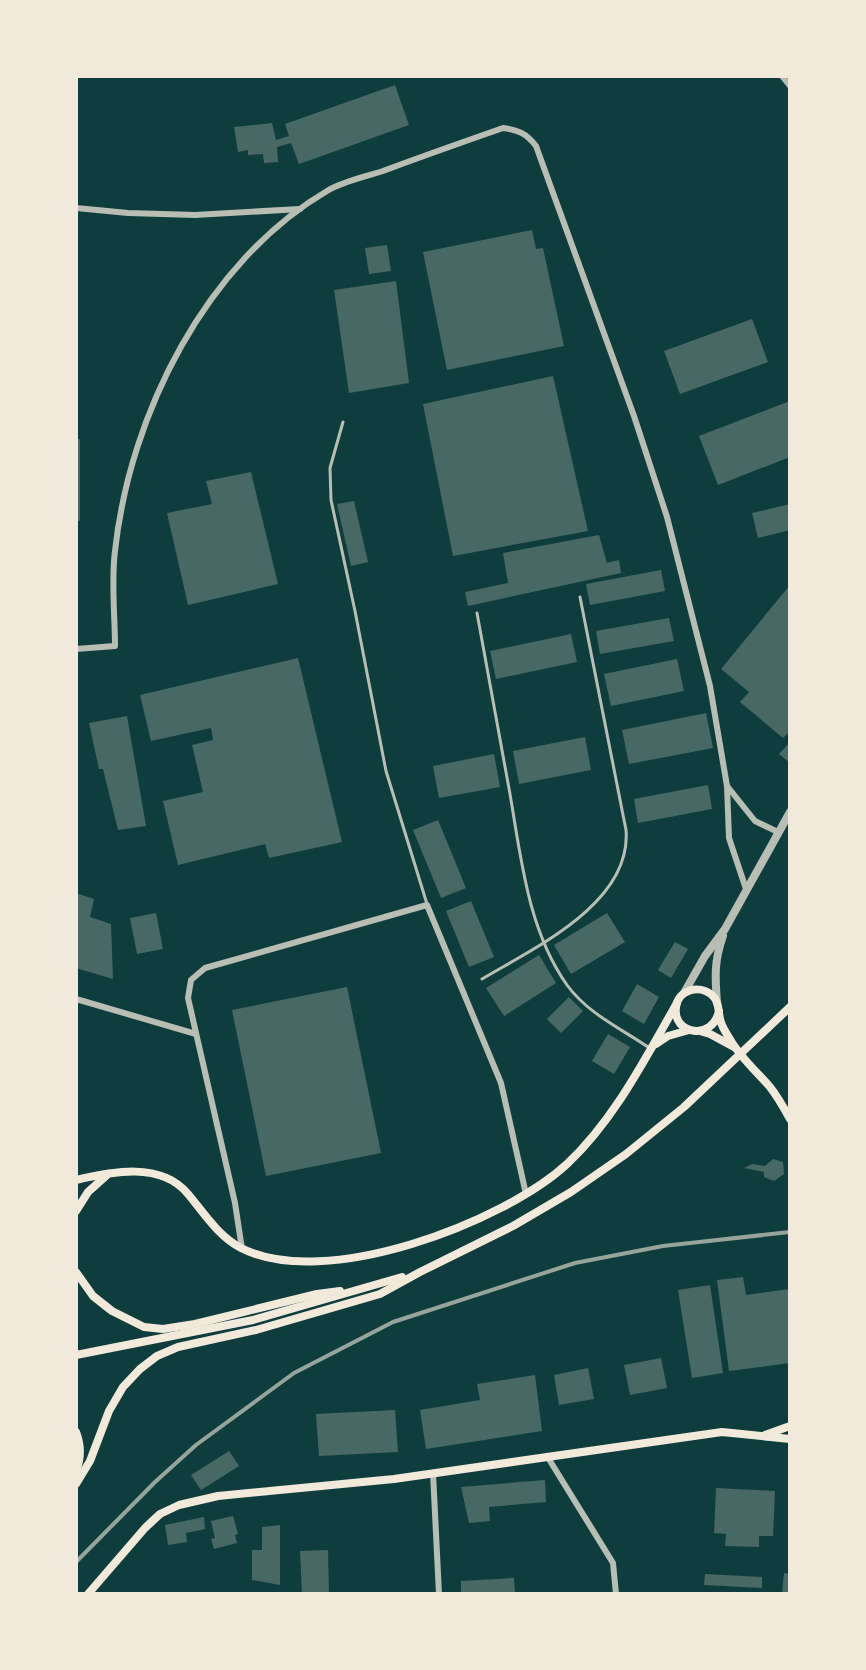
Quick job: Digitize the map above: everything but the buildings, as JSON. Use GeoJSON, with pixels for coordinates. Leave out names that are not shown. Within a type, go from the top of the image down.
{"type":"FeatureCollection","features":[{"type":"Feature","properties":{"kind":"main road"},"geometry":{"type":"LineString","coordinates":[[76,1180],[109,1173],[138,1172],[153,1174],[172,1181],[186,1191],[220,1234],[242,1249],[280,1261],[311,1263],[368,1255],[428,1240],[487,1215],[526,1194],[566,1165],[608,1117],[677,1003],[684,993],[690,990],[703,990],[714,997],[721,1023],[734,1047],[776,1096],[789,1119]]}},
{"type":"Feature","properties":{"kind":"main road"},"geometry":{"type":"LineString","coordinates":[[677,1003],[679,1022],[689,1030]]}},
{"type":"Feature","properties":{"kind":"main road"},"geometry":{"type":"LineString","coordinates":[[701,1031],[714,1024],[718,1007]]}},
{"type":"Feature","properties":{"kind":"main road"},"geometry":{"type":"LineString","coordinates":[[76,1484],[90,1461],[109,1411],[123,1387],[140,1369],[158,1356],[178,1347],[256,1330],[380,1294],[522,1221],[571,1192],[626,1154],[684,1107],[789,1007]]}},
{"type":"Feature","properties":{"kind":"main road"},"geometry":{"type":"LineString","coordinates":[[651,1049],[668,1036],[689,1030],[710,1034],[734,1047]]}},
{"type":"Feature","properties":{"kind":"main road"},"geometry":{"type":"LineString","coordinates":[[76,1211],[88,1192],[109,1173]]}},
{"type":"Feature","properties":{"kind":"main road"},"geometry":{"type":"LineString","coordinates":[[76,1272],[93,1296],[112,1311],[144,1327],[163,1329],[316,1294],[373,1286]]}},
{"type":"Feature","properties":{"kind":"main road"},"geometry":{"type":"LineString","coordinates":[[76,1355],[253,1320],[420,1272]]}},
{"type":"Feature","properties":{"kind":"main road"},"geometry":{"type":"LineString","coordinates":[[763,1436],[789,1426]]}},
{"type":"Feature","properties":{"kind":"main road"},"geometry":{"type":"LineString","coordinates":[[76,1432],[80,1441],[79,1463],[76,1471]]}},
{"type":"Feature","properties":{"kind":"main road"},"geometry":{"type":"LineString","coordinates":[[88,1593],[145,1528],[160,1514],[179,1504],[218,1496],[382,1480],[722,1432],[789,1439]]}},
{"type":"Feature","properties":{"kind":"street"},"geometry":{"type":"LineString","coordinates":[[782,76],[789,86]]}},
{"type":"Feature","properties":{"kind":"street"},"geometry":{"type":"LineString","coordinates":[[76,649],[115,646],[114,553],[124,494],[140,437],[166,374],[198,319],[231,275],[262,239],[329,189],[503,128],[517,130],[528,135],[536,146],[634,416],[667,517],[710,686],[727,786],[729,838],[746,889]]}},
{"type":"Feature","properties":{"kind":"street"},"geometry":{"type":"LineString","coordinates":[[76,208],[128,213],[195,215],[300,209]]}},
{"type":"Feature","properties":{"kind":"street"},"geometry":{"type":"LineString","coordinates":[[727,786],[755,821],[778,832]]}},
{"type":"Feature","properties":{"kind":"street"},"geometry":{"type":"LineString","coordinates":[[684,993],[705,956],[725,929],[789,813]]}},
{"type":"Feature","properties":{"kind":"street"},"geometry":{"type":"LineString","coordinates":[[242,1249],[236,1203],[188,998],[191,980],[205,968],[427,905],[501,1083],[526,1194]]}},
{"type":"Feature","properties":{"kind":"street"},"geometry":{"type":"LineString","coordinates":[[718,1007],[714,971],[725,929]]}},
{"type":"Feature","properties":{"kind":"street"},"geometry":{"type":"LineString","coordinates":[[76,999],[196,1034]]}},
{"type":"Feature","properties":{"kind":"street"},"geometry":{"type":"LineString","coordinates":[[547,1456],[613,1563],[616,1593]]}},
{"type":"Feature","properties":{"kind":"street"},"geometry":{"type":"LineString","coordinates":[[433,1473],[439,1593]]}},
{"type":"Feature","properties":{"kind":"lane"},"geometry":{"type":"LineString","coordinates":[[343,422],[330,468],[331,500],[386,771],[427,905]]}},
{"type":"Feature","properties":{"kind":"lane"},"geometry":{"type":"LineString","coordinates":[[482,979],[544,942],[580,917],[608,888],[622,863],[627,843],[580,597]]}},
{"type":"Feature","properties":{"kind":"lane"},"geometry":{"type":"LineString","coordinates":[[477,613],[527,891],[544,942],[568,987],[600,1017],[651,1049]]}},
{"type":"Feature","properties":{"kind":"railway"},"geometry":{"type":"LineString","coordinates":[[76,1562],[155,1482],[196,1445],[294,1373],[393,1322],[575,1263],[663,1246],[790,1232]]}}]}
